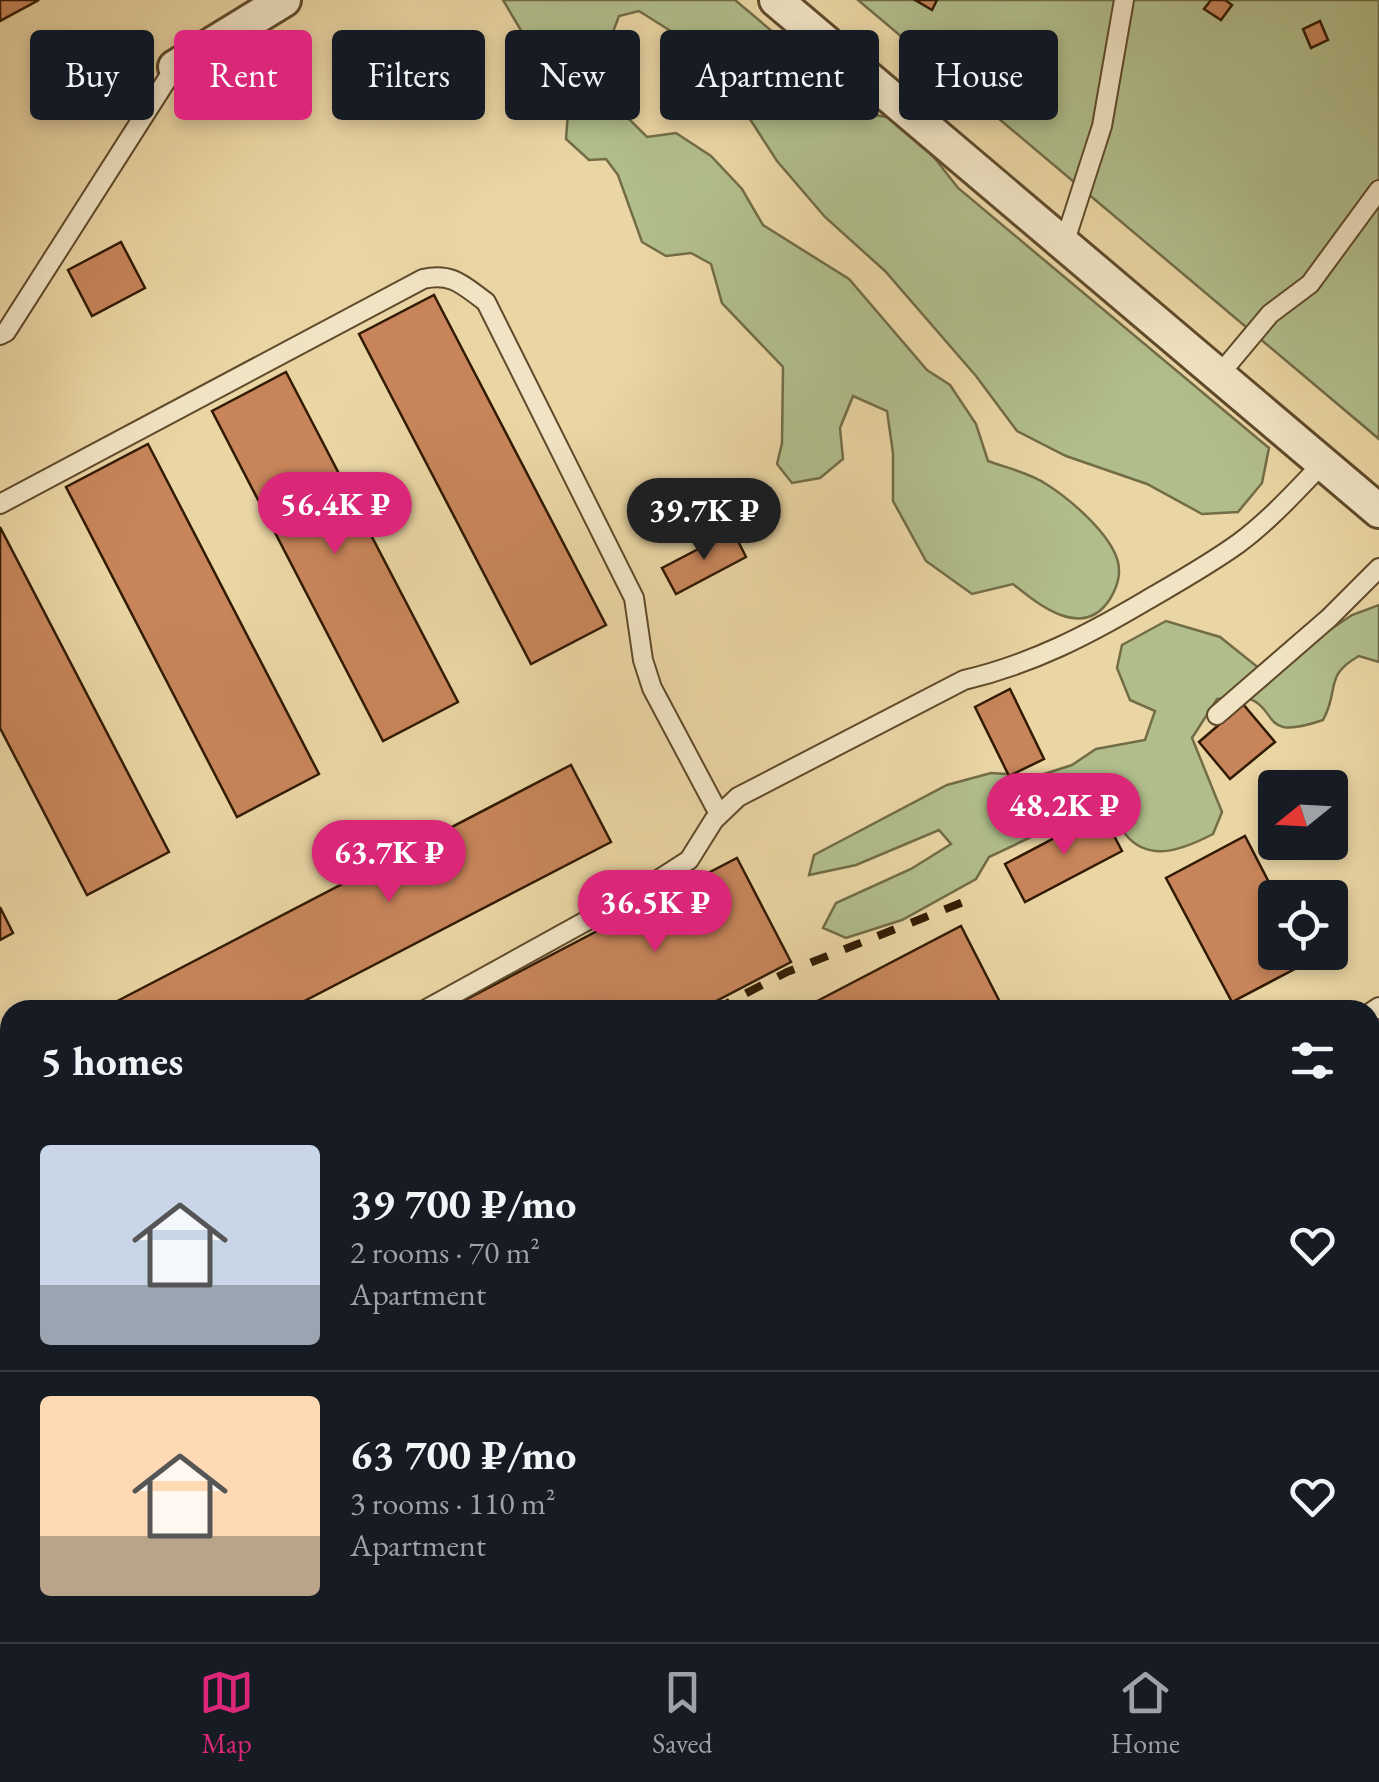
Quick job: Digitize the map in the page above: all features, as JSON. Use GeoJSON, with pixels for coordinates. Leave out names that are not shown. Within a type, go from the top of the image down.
{"type":"FeatureCollection","features":[{"type":"Feature","properties":{"kind":"street"},"geometry":{"type":"LineString","coordinates":[[235,30],[284,0]]}},
{"type":"Feature","properties":{"kind":"street"},"geometry":{"type":"LineString","coordinates":[[776,0],[1379,510]]}},
{"type":"Feature","properties":{"kind":"lane"},"geometry":{"type":"LineString","coordinates":[[1064,244],[1102,126],[1124,0]]}},
{"type":"Feature","properties":{"kind":"lane"},"geometry":{"type":"LineString","coordinates":[[0,334],[6,332],[174,69]]}},
{"type":"Feature","properties":{"kind":"lane"},"geometry":{"type":"LineString","coordinates":[[1219,375],[1270,314],[1310,284],[1379,190]]}},
{"type":"Feature","properties":{"kind":"lane"},"geometry":{"type":"LineString","coordinates":[[0,504],[423,279],[440,275],[459,282],[486,302],[634,598],[643,660],[652,688],[720,814]]}},
{"type":"Feature","properties":{"kind":"lane"},"geometry":{"type":"LineString","coordinates":[[443,1000],[644,889],[688,860],[720,814],[738,797],[964,680],[1000,672],[1083,638],[1238,543],[1283,506],[1322,463]]}},
{"type":"Feature","properties":{"kind":"lane"},"geometry":{"type":"LineString","coordinates":[[1218,715],[1329,618],[1379,568]]}},
{"type":"Feature","properties":{"kind":"green space"},"geometry":{"type":"Polygon","coordinates":[[[503,0],[735,0],[771,30],[669,30],[639,11],[619,16],[614,30],[521,30],[503,0]]]}},
{"type":"Feature","properties":{"kind":"green space"},"geometry":{"type":"Polygon","coordinates":[[[858,0],[1379,0],[1379,439],[1000,120],[1058,120],[1058,30],[899,30],[899,35],[858,0]]]}},
{"type":"Feature","properties":{"kind":"green space"},"geometry":{"type":"Polygon","coordinates":[[[892,118],[933,156],[958,188],[1269,448],[1262,483],[1238,512],[1202,514],[1147,484],[1066,456],[1017,431],[976,376],[885,271],[825,217],[777,161],[751,120],[892,118]]]}},
{"type":"Feature","properties":{"kind":"green space"},"geometry":{"type":"Polygon","coordinates":[[[567,120],[630,120],[647,137],[676,133],[711,156],[742,189],[763,225],[849,279],[927,370],[950,385],[976,424],[988,461],[1040,480],[1088,518],[1114,551],[1119,567],[1110,599],[1099,611],[1074,618],[1048,609],[1013,584],[972,594],[926,561],[893,501],[893,453],[887,411],[853,396],[840,428],[843,459],[820,478],[792,483],[777,464],[782,443],[783,367],[722,303],[711,264],[691,253],[666,256],[642,242],[618,175],[606,159],[589,160],[566,139],[567,120]]]}},
{"type":"Feature","properties":{"kind":"green space"},"geometry":{"type":"Polygon","coordinates":[[[1379,605],[1379,662],[1359,656],[1341,670],[1323,720],[1288,728],[1273,721],[1255,701],[1242,696],[1217,699],[1192,738],[1222,812],[1213,834],[1168,851],[1146,849],[1126,835],[1103,803],[989,857],[976,879],[902,920],[846,938],[823,928],[836,903],[911,869],[951,844],[939,830],[856,865],[809,875],[814,855],[947,785],[991,773],[1038,776],[1072,765],[1096,749],[1145,740],[1155,711],[1130,700],[1117,668],[1122,645],[1166,621],[1220,637],[1265,673],[1352,615],[1379,605]]]}},
{"type":"Feature","properties":{"kind":"building"},"geometry":{"type":"Polygon","coordinates":[[[0,0],[39,0],[0,21],[0,0]]]}},
{"type":"Feature","properties":{"kind":"building"},"geometry":{"type":"Polygon","coordinates":[[[915,0],[937,0],[932,10],[915,0]]]}},
{"type":"Feature","properties":{"kind":"building"},"geometry":{"type":"Polygon","coordinates":[[[1211,0],[1225,0],[1232,5],[1221,20],[1204,9],[1211,0]]]}},
{"type":"Feature","properties":{"kind":"building"},"geometry":{"type":"Polygon","coordinates":[[[1320,21],[1328,40],[1311,48],[1303,29],[1320,21]]]}},
{"type":"Feature","properties":{"kind":"building"},"geometry":{"type":"Polygon","coordinates":[[[121,242],[145,288],[92,316],[68,270],[121,242]]]}},
{"type":"Feature","properties":{"kind":"building"},"geometry":{"type":"Polygon","coordinates":[[[434,295],[606,625],[531,664],[359,334],[434,295]]]}},
{"type":"Feature","properties":{"kind":"building"},"geometry":{"type":"Polygon","coordinates":[[[286,372],[458,702],[383,741],[212,411],[286,372]]]}},
{"type":"Feature","properties":{"kind":"building"},"geometry":{"type":"Polygon","coordinates":[[[148,444],[319,774],[237,817],[66,487],[148,444]]]}},
{"type":"Feature","properties":{"kind":"building"},"geometry":{"type":"Polygon","coordinates":[[[0,527],[169,852],[87,895],[0,728],[0,527]]]}},
{"type":"Feature","properties":{"kind":"building"},"geometry":{"type":"Polygon","coordinates":[[[733,531],[746,557],[676,594],[662,568],[733,531]]]}},
{"type":"Feature","properties":{"kind":"building"},"geometry":{"type":"Polygon","coordinates":[[[1010,689],[1044,759],[1009,776],[975,707],[1010,689]]]}},
{"type":"Feature","properties":{"kind":"building"},"geometry":{"type":"Polygon","coordinates":[[[1243,704],[1275,742],[1230,779],[1199,742],[1243,704]]]}},
{"type":"Feature","properties":{"kind":"building"},"geometry":{"type":"Polygon","coordinates":[[[571,765],[611,842],[306,1000],[119,1000],[571,765]]]}},
{"type":"Feature","properties":{"kind":"building"},"geometry":{"type":"Polygon","coordinates":[[[1102,813],[1122,851],[1025,902],[1005,864],[1102,813]]]}},
{"type":"Feature","properties":{"kind":"building"},"geometry":{"type":"Polygon","coordinates":[[[1245,836],[1268,880],[1258,880],[1258,970],[1293,970],[1231,1000],[1166,878],[1245,836]]]}},
{"type":"Feature","properties":{"kind":"building"},"geometry":{"type":"Polygon","coordinates":[[[737,858],[791,962],[718,1000],[465,1000],[737,858]]]}},
{"type":"Feature","properties":{"kind":"building"},"geometry":{"type":"Polygon","coordinates":[[[0,907],[13,933],[0,940],[0,907]]]}},
{"type":"Feature","properties":{"kind":"building"},"geometry":{"type":"Polygon","coordinates":[[[961,926],[999,1000],[819,1000],[961,926]]]}},
{"type":"Feature","properties":{"kind":"railway"},"geometry":{"type":"LineString","coordinates":[[733,1000],[787,972],[976,897]]}}]}
